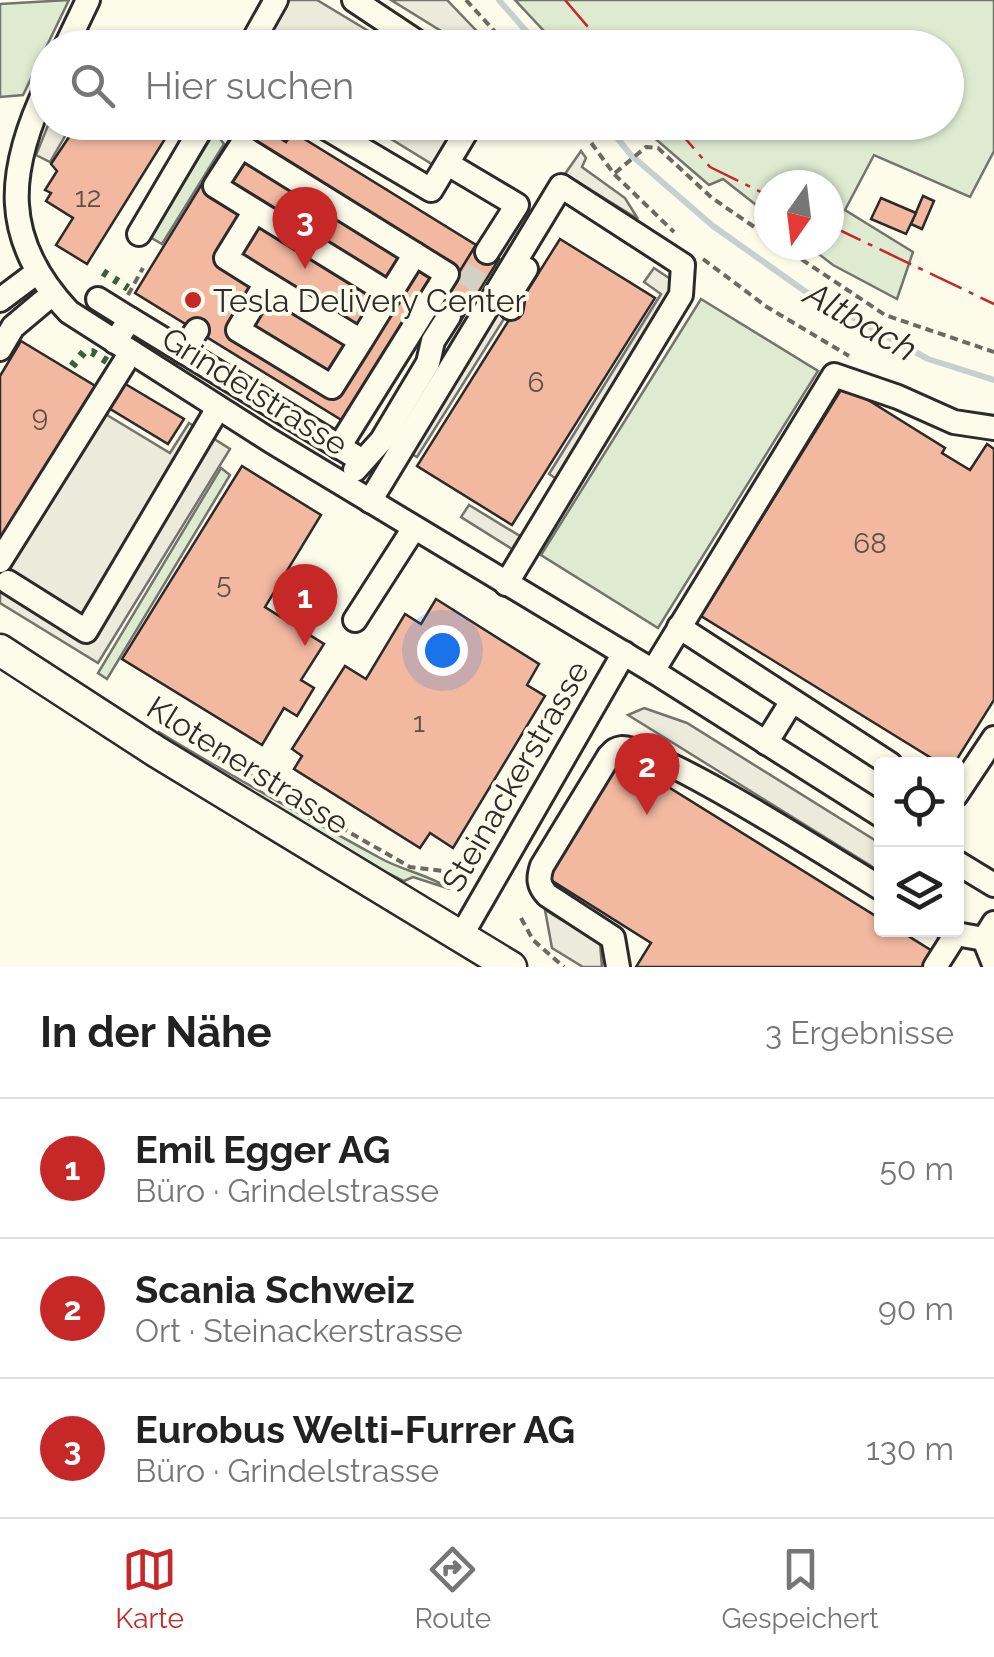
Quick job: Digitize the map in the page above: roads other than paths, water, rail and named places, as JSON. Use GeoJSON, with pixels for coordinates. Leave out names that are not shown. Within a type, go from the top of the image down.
{"type":"FeatureCollection","features":[{"type":"Feature","properties":{"kind":"main road","name":"Klotenerstrasse"},"geometry":{"type":"LineString","coordinates":[[0,650],[157,752],[511,967]]}},
{"type":"Feature","properties":{"kind":"street"},"geometry":{"type":"LineString","coordinates":[[74,30],[88,0]]}},
{"type":"Feature","properties":{"kind":"street"},"geometry":{"type":"LineString","coordinates":[[259,30],[276,0]]}},
{"type":"Feature","properties":{"kind":"street"},"geometry":{"type":"LineString","coordinates":[[354,0],[399,30]]}},
{"type":"Feature","properties":{"kind":"street","name":"Grindelstrasse"},"geometry":{"type":"LineString","coordinates":[[30,120],[7,168],[17,230],[36,274],[51,296],[69,312],[218,408],[624,653]]}},
{"type":"Feature","properties":{"kind":"street"},"geometry":{"type":"LineString","coordinates":[[140,234],[195,140]]}},
{"type":"Feature","properties":{"kind":"street"},"geometry":{"type":"LineString","coordinates":[[346,140],[431,190],[462,140]]}},
{"type":"Feature","properties":{"kind":"street"},"geometry":{"type":"LineString","coordinates":[[339,447],[447,274],[241,146],[216,186],[390,294]]}},
{"type":"Feature","properties":{"kind":"street"},"geometry":{"type":"LineString","coordinates":[[448,164],[517,205],[488,252]]}},
{"type":"Feature","properties":{"kind":"street"},"geometry":{"type":"LineString","coordinates":[[370,501],[561,186],[683,264],[682,295],[506,584]]}},
{"type":"Feature","properties":{"kind":"street"},"geometry":{"type":"LineString","coordinates":[[256,211],[226,258],[360,341]]}},
{"type":"Feature","properties":{"kind":"street"},"geometry":{"type":"LineString","coordinates":[[511,308],[514,288],[550,231],[538,224]]}},
{"type":"Feature","properties":{"kind":"street"},"geometry":{"type":"LineString","coordinates":[[295,398],[360,341],[415,254]]}},
{"type":"Feature","properties":{"kind":"street"},"geometry":{"type":"LineString","coordinates":[[0,300],[36,274]]}},
{"type":"Feature","properties":{"kind":"street"},"geometry":{"type":"LineString","coordinates":[[266,283],[238,330],[295,398],[312,430],[361,460]]}},
{"type":"Feature","properties":{"kind":"street"},"geometry":{"type":"LineString","coordinates":[[0,349],[13,328],[51,296]]}},
{"type":"Feature","properties":{"kind":"street"},"geometry":{"type":"LineString","coordinates":[[98,300],[182,351],[232,368],[295,398]]}},
{"type":"Feature","properties":{"kind":"street"},"geometry":{"type":"LineString","coordinates":[[346,486],[361,460],[382,440],[428,363],[433,341],[449,316]]}},
{"type":"Feature","properties":{"kind":"street"},"geometry":{"type":"LineString","coordinates":[[130,319],[123,347],[4,572],[86,631],[218,408]]}},
{"type":"Feature","properties":{"kind":"street"},"geometry":{"type":"LineString","coordinates":[[182,351],[197,330]]}},
{"type":"Feature","properties":{"kind":"street"},"geometry":{"type":"LineString","coordinates":[[653,671],[834,375],[954,422],[994,428]]}},
{"type":"Feature","properties":{"kind":"street"},"geometry":{"type":"LineString","coordinates":[[355,620],[414,528]]}},
{"type":"Feature","properties":{"kind":"street"},"geometry":{"type":"LineString","coordinates":[[678,627],[879,757]]}},
{"type":"Feature","properties":{"kind":"street","name":"Steinackerstrasse"},"geometry":{"type":"LineString","coordinates":[[461,936],[624,653],[874,811]]}},
{"type":"Feature","properties":{"kind":"street"},"geometry":{"type":"LineString","coordinates":[[766,743],[792,700]]}},
{"type":"Feature","properties":{"kind":"street"},"geometry":{"type":"LineString","coordinates":[[964,782],[994,738]]}},
{"type":"Feature","properties":{"kind":"street"},"geometry":{"type":"LineString","coordinates":[[618,967],[613,938],[547,895],[539,876],[599,771],[617,749],[661,760],[874,884]]}},
{"type":"Feature","properties":{"kind":"street"},"geometry":{"type":"LineString","coordinates":[[964,867],[994,884]]}},
{"type":"Feature","properties":{"kind":"street"},"geometry":{"type":"LineString","coordinates":[[935,967],[950,937]]}},
{"type":"Feature","properties":{"kind":"street"},"geometry":{"type":"LineString","coordinates":[[963,937],[988,949]]}},
{"type":"Feature","properties":{"kind":"waterway","name":"Altbach"},"geometry":{"type":"LineString","coordinates":[[499,0],[525,30]]}},
{"type":"Feature","properties":{"kind":"waterway","name":"Altbach"},"geometry":{"type":"LineString","coordinates":[[619,140],[713,226],[806,292],[928,359],[994,380]]}},
{"type":"Feature","properties":{"kind":"tunnel"},"geometry":{"type":"LineString","coordinates":[[449,316],[487,252]]}},
{"type":"Feature","properties":{"kind":"place","name":"Eurobus Welti-Furrer AG"},"geometry":{"type":"Point","coordinates":[305,269]}},
{"type":"Feature","properties":{"kind":"place","name":"Tesla Delivery Center"},"geometry":{"type":"Point","coordinates":[193,300]}},
{"type":"Feature","properties":{"kind":"place","name":"Emil Egger AG"},"geometry":{"type":"Point","coordinates":[305,646]}},
{"type":"Feature","properties":{"kind":"place","name":"Scania Schweiz"},"geometry":{"type":"Point","coordinates":[647,815]}}]}
